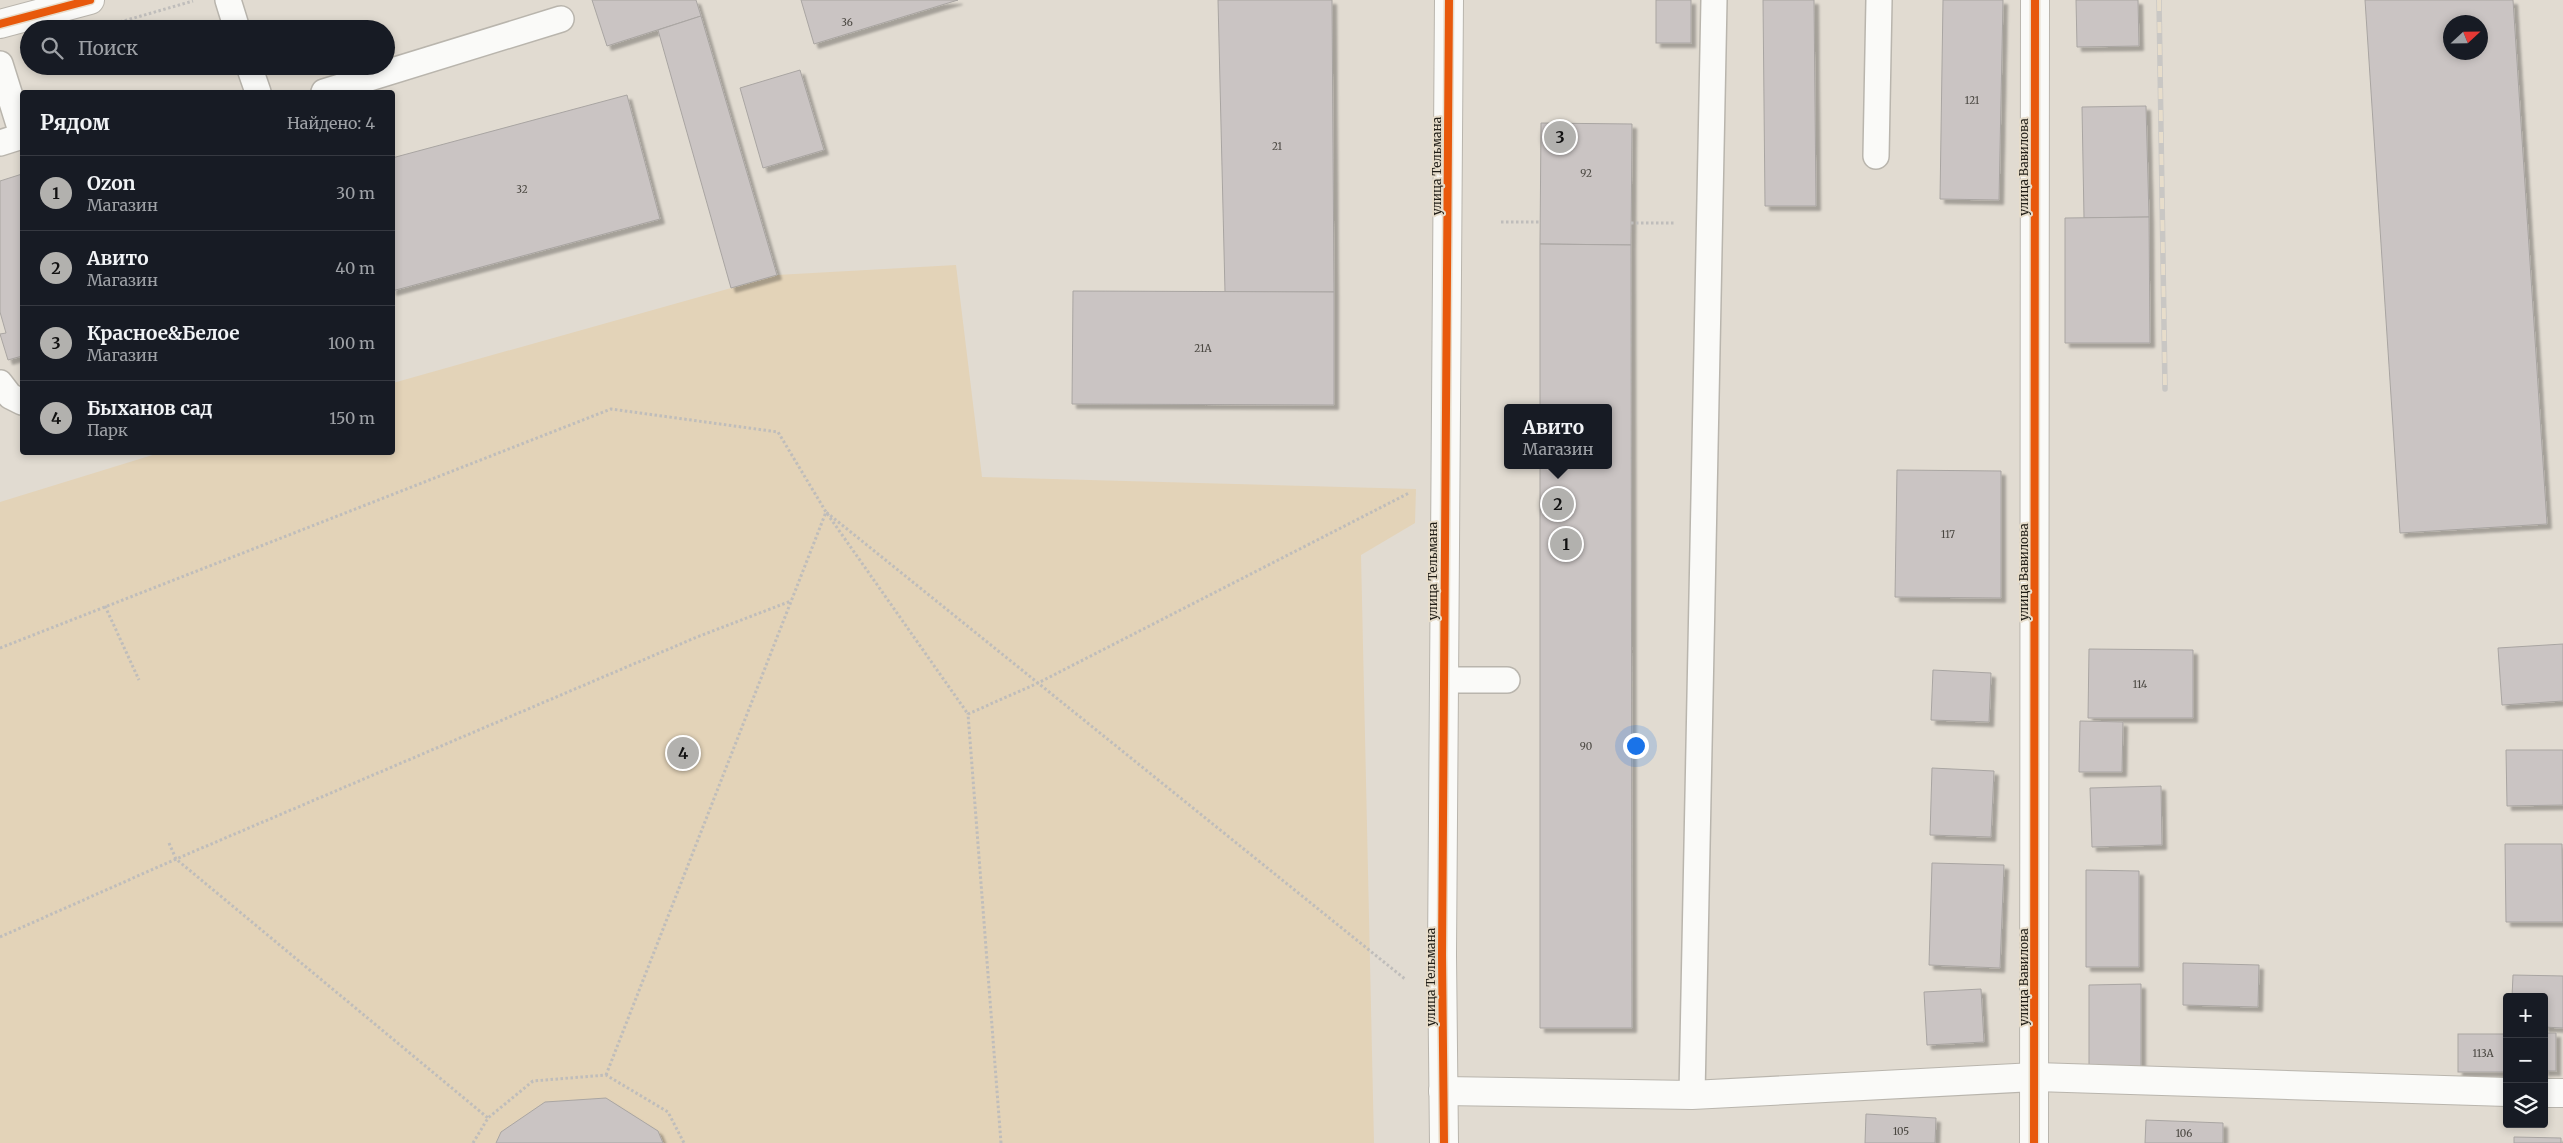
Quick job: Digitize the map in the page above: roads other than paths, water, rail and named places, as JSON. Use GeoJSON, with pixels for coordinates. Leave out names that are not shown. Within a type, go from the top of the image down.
{"type":"FeatureCollection","features":[{"type":"Feature","properties":{"kind":"street"},"geometry":{"type":"LineString","coordinates":[[0,24],[90,0]]}},
{"type":"Feature","properties":{"kind":"street","name":"улица Тельмана"},"geometry":{"type":"LineString","coordinates":[[1444,1143],[1444,680],[1449,0]]}},
{"type":"Feature","properties":{"kind":"street","name":"улица Вавилова"},"geometry":{"type":"LineString","coordinates":[[2034,1143],[2036,1077],[2035,0]]}},
{"type":"Feature","properties":{"kind":"street"},"geometry":{"type":"LineString","coordinates":[[1443,1092],[1692,1095],[2036,1077],[2503,1092]]}},
{"type":"Feature","properties":{"kind":"street"},"geometry":{"type":"LineString","coordinates":[[2548,1093],[2563,1093]]}},
{"type":"Feature","properties":{"kind":"lane"},"geometry":{"type":"LineString","coordinates":[[228,0],[234,20]]}},
{"type":"Feature","properties":{"kind":"lane"},"geometry":{"type":"LineString","coordinates":[[1692,1095],[1714,0]]}},
{"type":"Feature","properties":{"kind":"lane"},"geometry":{"type":"LineString","coordinates":[[1876,156],[1879,0]]}},
{"type":"Feature","properties":{"kind":"lane"},"geometry":{"type":"LineString","coordinates":[[395,70],[562,19]]}},
{"type":"Feature","properties":{"kind":"lane"},"geometry":{"type":"LineString","coordinates":[[0,64],[20,128]]}},
{"type":"Feature","properties":{"kind":"lane"},"geometry":{"type":"LineString","coordinates":[[253,75],[257,90]]}},
{"type":"Feature","properties":{"kind":"lane"},"geometry":{"type":"LineString","coordinates":[[331,90],[379,75]]}},
{"type":"Feature","properties":{"kind":"lane"},"geometry":{"type":"LineString","coordinates":[[0,143],[19,137],[20,134]]}},
{"type":"Feature","properties":{"kind":"lane"},"geometry":{"type":"LineString","coordinates":[[0,383],[10,396],[20,401]]}},
{"type":"Feature","properties":{"kind":"lane"},"geometry":{"type":"LineString","coordinates":[[1444,680],[1506,680]]}},
{"type":"Feature","properties":{"kind":"railway"},"geometry":{"type":"LineString","coordinates":[[2159,0],[2165,389]]}},
{"type":"Feature","properties":{"kind":"place","name":"Красное&Белое"},"geometry":{"type":"Point","coordinates":[1560,137]}},
{"type":"Feature","properties":{"kind":"place","name":"Авито"},"geometry":{"type":"Point","coordinates":[1558,504]}},
{"type":"Feature","properties":{"kind":"place","name":"Ozon"},"geometry":{"type":"Point","coordinates":[1566,544]}},
{"type":"Feature","properties":{"kind":"place","name":"Быханов сад"},"geometry":{"type":"Point","coordinates":[683,753]}}]}
